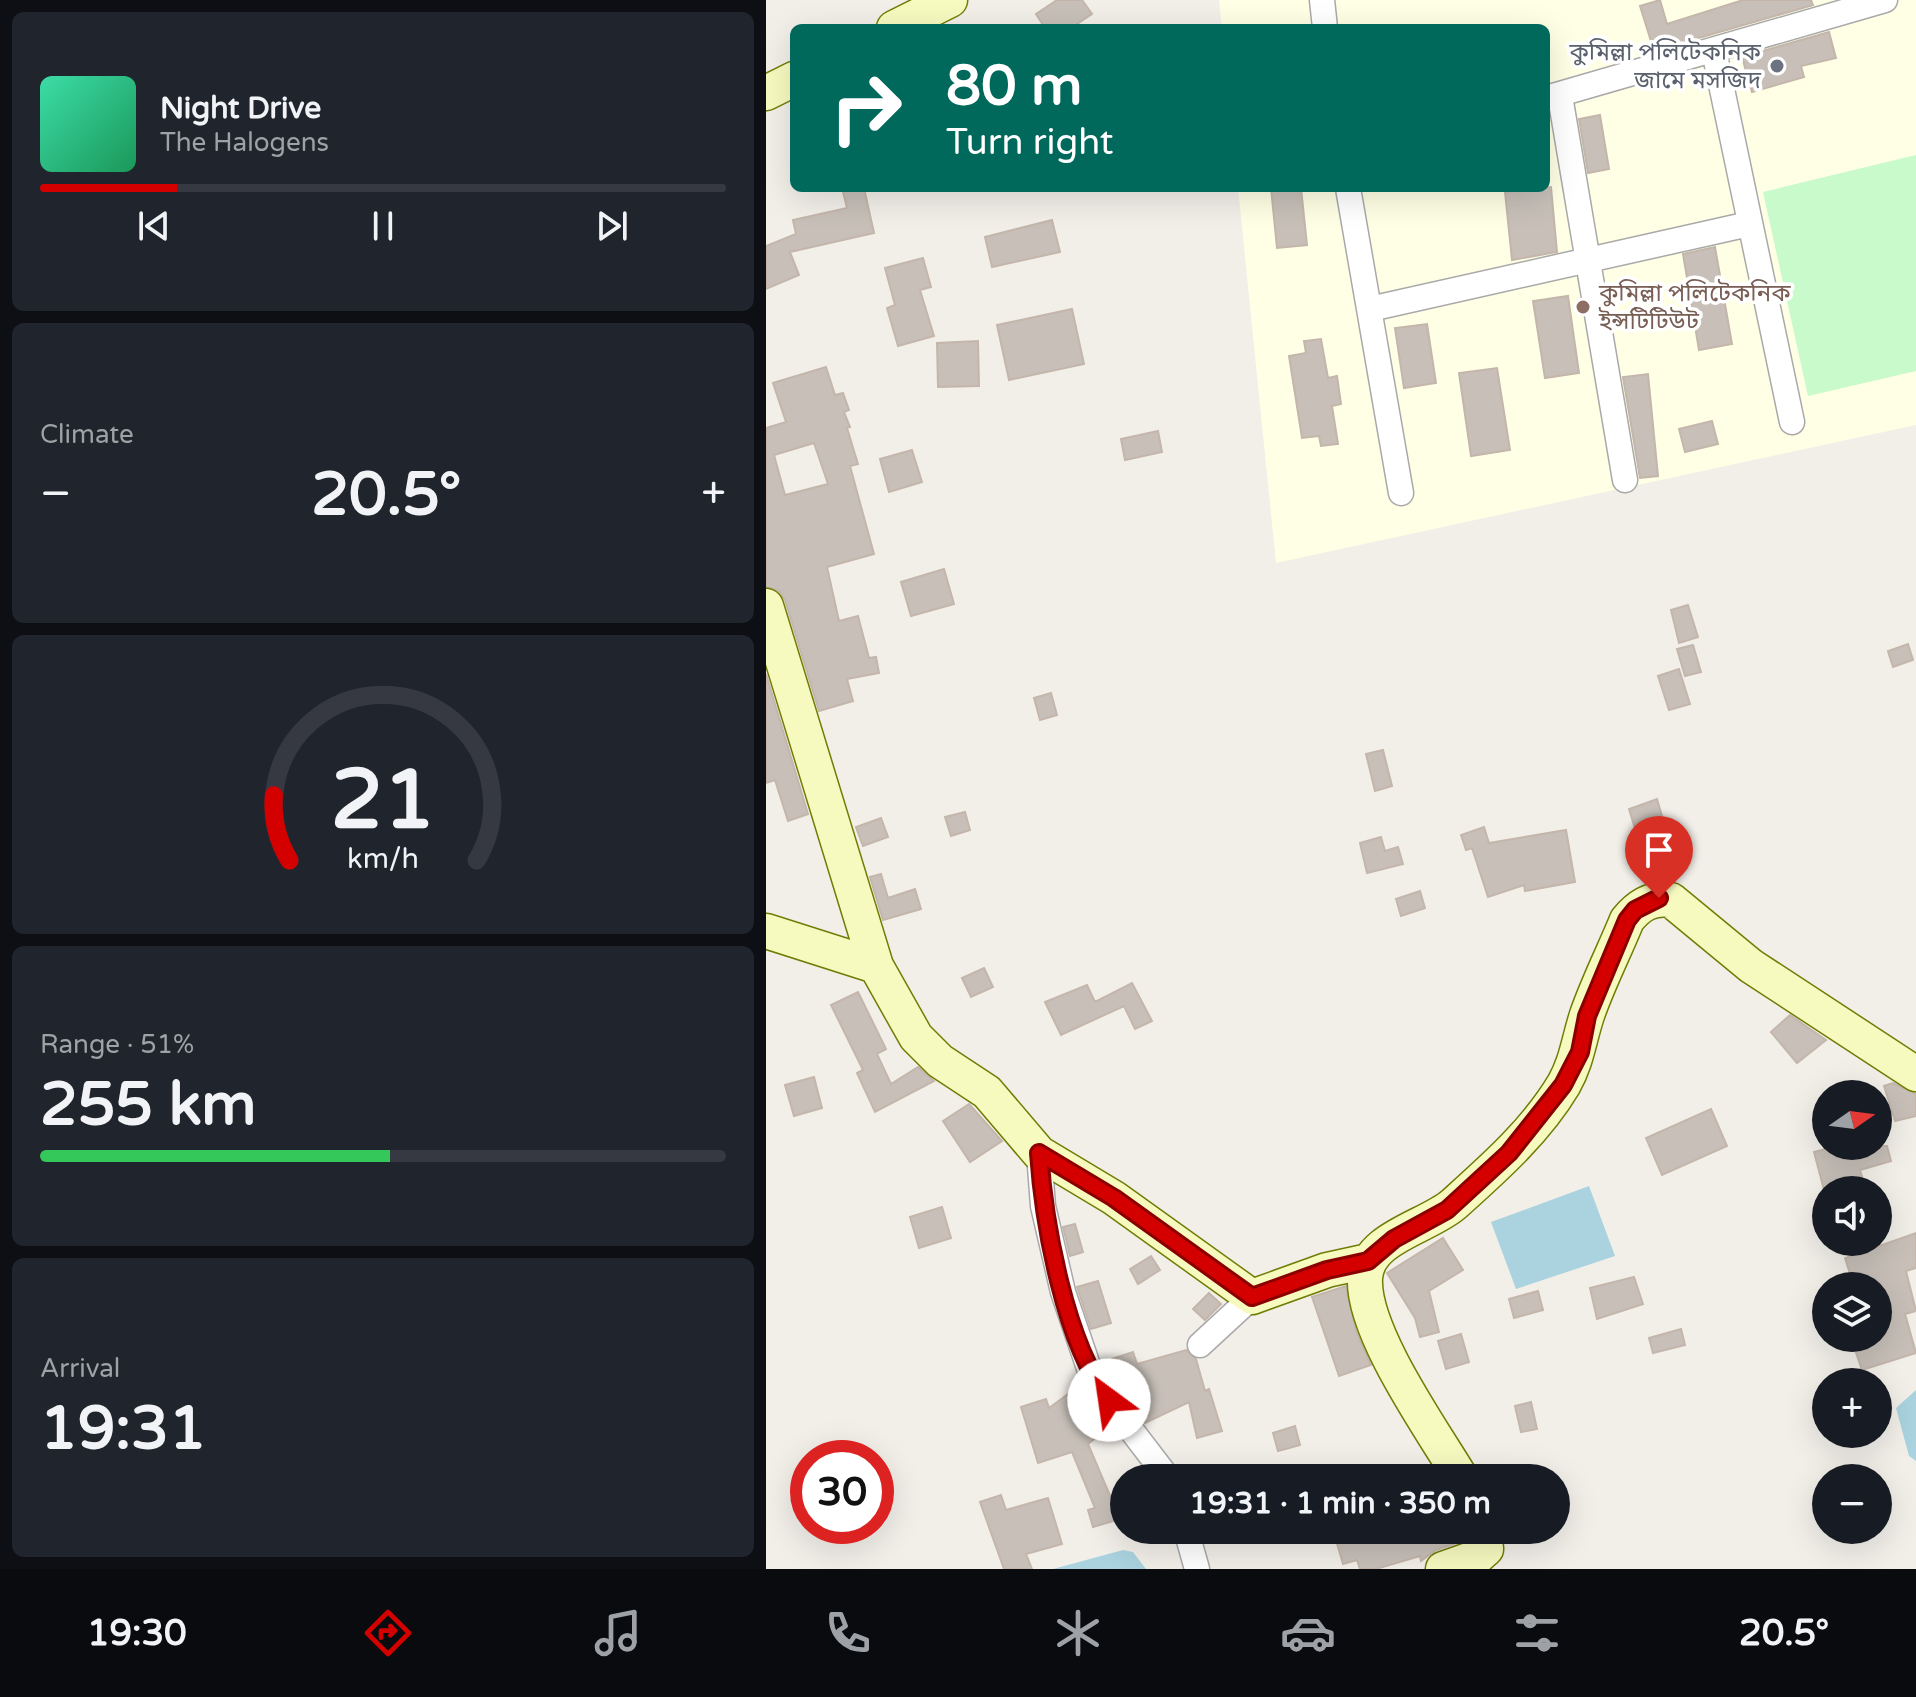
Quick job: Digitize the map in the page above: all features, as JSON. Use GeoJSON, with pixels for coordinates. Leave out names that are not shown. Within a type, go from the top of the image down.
{"type":"FeatureCollection","features":[{"type":"Feature","properties":{"kind":"street"},"geometry":{"type":"LineString","coordinates":[[902,24],[950,0]]}},
{"type":"Feature","properties":{"kind":"street"},"geometry":{"type":"LineString","coordinates":[[1322,0],[1325,24]]}},
{"type":"Feature","properties":{"kind":"street"},"geometry":{"type":"LineString","coordinates":[[1625,480],[1553,97],[1714,51],[1836,7],[1885,0]]}},
{"type":"Feature","properties":{"kind":"street"},"geometry":{"type":"LineString","coordinates":[[1714,51],[1792,422]]}},
{"type":"Feature","properties":{"kind":"street"},"geometry":{"type":"LineString","coordinates":[[766,93],[790,81]]}},
{"type":"Feature","properties":{"kind":"street"},"geometry":{"type":"LineString","coordinates":[[1349,192],[1401,493]]}},
{"type":"Feature","properties":{"kind":"street"},"geometry":{"type":"LineString","coordinates":[[1370,309],[1749,224]]}},
{"type":"Feature","properties":{"kind":"street"},"geometry":{"type":"LineString","coordinates":[[766,606],[876,966],[916,1037],[940,1061],[987,1092],[1039,1153],[1125,1206],[1252,1297]]}},
{"type":"Feature","properties":{"kind":"street"},"geometry":{"type":"LineString","coordinates":[[1200,1345],[1252,1297],[1327,1270],[1368,1261],[1394,1239],[1447,1210],[1528,1132],[1563,1085],[1580,1052],[1587,1016],[1627,920],[1635,910],[1659,898],[1671,900],[1751,966],[1916,1074]]}},
{"type":"Feature","properties":{"kind":"street"},"geometry":{"type":"LineString","coordinates":[[766,931],[876,966]]}},
{"type":"Feature","properties":{"kind":"street"},"geometry":{"type":"LineString","coordinates":[[1039,1153],[1043,1206],[1060,1278],[1093,1380],[1157,1464]]}},
{"type":"Feature","properties":{"kind":"street"},"geometry":{"type":"LineString","coordinates":[[1368,1261],[1365,1278],[1371,1318],[1402,1380],[1453,1464]]}},
{"type":"Feature","properties":{"kind":"street"},"geometry":{"type":"LineString","coordinates":[[1190,1544],[1197,1569]]}},
{"type":"Feature","properties":{"kind":"street"},"geometry":{"type":"LineString","coordinates":[[1443,1569],[1477,1557],[1486,1549],[1485,1544]]}},
{"type":"Feature","properties":{"kind":"shaded area","name":"কুমিল্লা পলিটেকনিক ইন্সটিটিউট"},"geometry":{"type":"Polygon","coordinates":[[[1219,0],[1916,0],[1916,425],[1276,563],[1238,192],[1550,192],[1550,24],[1222,24],[1219,0]]]}},
{"type":"Feature","properties":{"kind":"green space"},"geometry":{"type":"Polygon","coordinates":[[[1916,155],[1916,371],[1808,396],[1763,192],[1916,155]]]}},
{"type":"Feature","properties":{"kind":"water"},"geometry":{"type":"Polygon","coordinates":[[[1589,1186],[1615,1256],[1516,1289],[1491,1222],[1589,1186]]]}},
{"type":"Feature","properties":{"kind":"water"},"geometry":{"type":"Polygon","coordinates":[[[1916,1390],[1916,1461],[1909,1456],[1896,1408],[1916,1390]]]}},
{"type":"Feature","properties":{"kind":"water"},"geometry":{"type":"Polygon","coordinates":[[[1123,1550],[1133,1552],[1146,1569],[1053,1569],[1123,1550]]]}},
{"type":"Feature","properties":{"kind":"building"},"geometry":{"type":"Polygon","coordinates":[[[1057,0],[1082,0],[1092,14],[1077,24],[1042,24],[1036,14],[1057,0]]]}},
{"type":"Feature","properties":{"kind":"building"},"geometry":{"type":"Polygon","coordinates":[[[1660,0],[1667,24],[1743,0],[1811,0],[1813,5],[1654,51],[1640,6],[1660,0]]]}},
{"type":"Feature","properties":{"kind":"building"},"geometry":{"type":"Polygon","coordinates":[[[1829,32],[1836,58],[1801,66],[1804,77],[1752,92],[1742,57],[1829,32]]]}},
{"type":"Feature","properties":{"kind":"building"},"geometry":{"type":"Polygon","coordinates":[[[1600,115],[1609,169],[1588,173],[1579,119],[1600,115]]]}},
{"type":"Feature","properties":{"kind":"building"},"geometry":{"type":"Polygon","coordinates":[[[1550,187],[1557,252],[1512,260],[1505,192],[1550,192],[1550,187]]]}},
{"type":"Feature","properties":{"kind":"building"},"geometry":{"type":"Polygon","coordinates":[[[843,192],[865,192],[874,233],[790,252],[799,275],[766,289],[766,246],[796,234],[793,220],[847,208],[843,192]]]}},
{"type":"Feature","properties":{"kind":"building"},"geometry":{"type":"Polygon","coordinates":[[[1271,192],[1301,192],[1307,245],[1277,248],[1271,192]]]}},
{"type":"Feature","properties":{"kind":"building"},"geometry":{"type":"Polygon","coordinates":[[[1052,220],[1060,252],[992,267],[985,237],[1052,220]]]}},
{"type":"Feature","properties":{"kind":"building"},"geometry":{"type":"Polygon","coordinates":[[[1715,247],[1732,344],[1699,350],[1683,254],[1715,247]]]}},
{"type":"Feature","properties":{"kind":"building"},"geometry":{"type":"Polygon","coordinates":[[[923,258],[931,287],[920,290],[934,336],[898,346],[887,308],[895,305],[885,268],[923,258]]]}},
{"type":"Feature","properties":{"kind":"building"},"geometry":{"type":"Polygon","coordinates":[[[1568,296],[1579,373],[1545,378],[1533,301],[1568,296]]]}},
{"type":"Feature","properties":{"kind":"building"},"geometry":{"type":"Polygon","coordinates":[[[1072,309],[1084,364],[1009,380],[997,325],[1072,309]]]}},
{"type":"Feature","properties":{"kind":"building"},"geometry":{"type":"Polygon","coordinates":[[[1427,324],[1436,383],[1404,388],[1395,328],[1427,324]]]}},
{"type":"Feature","properties":{"kind":"building"},"geometry":{"type":"Polygon","coordinates":[[[1321,339],[1328,378],[1337,376],[1341,404],[1332,406],[1338,444],[1321,446],[1319,436],[1302,438],[1289,356],[1306,353],[1304,341],[1321,339]]]}},
{"type":"Feature","properties":{"kind":"building"},"geometry":{"type":"Polygon","coordinates":[[[978,341],[979,386],[938,387],[937,343],[978,341]]]}},
{"type":"Feature","properties":{"kind":"building"},"geometry":{"type":"Polygon","coordinates":[[[826,367],[835,395],[843,393],[849,410],[844,412],[850,427],[847,428],[858,464],[850,466],[874,554],[827,567],[839,621],[858,616],[869,658],[876,657],[879,673],[847,679],[853,701],[819,711],[785,600],[779,591],[766,587],[766,428],[786,422],[773,383],[826,367]],[[814,443],[774,455],[785,495],[828,484],[814,443]]]}},
{"type":"Feature","properties":{"kind":"building"},"geometry":{"type":"Polygon","coordinates":[[[1497,368],[1510,450],[1471,456],[1459,373],[1497,368]]]}},
{"type":"Feature","properties":{"kind":"building"},"geometry":{"type":"Polygon","coordinates":[[[1648,374],[1658,476],[1640,478],[1623,377],[1648,374]]]}},
{"type":"Feature","properties":{"kind":"building"},"geometry":{"type":"Polygon","coordinates":[[[1712,421],[1718,444],[1685,452],[1679,429],[1712,421]]]}},
{"type":"Feature","properties":{"kind":"building"},"geometry":{"type":"Polygon","coordinates":[[[1158,431],[1162,452],[1125,460],[1121,439],[1158,431]]]}},
{"type":"Feature","properties":{"kind":"building"},"geometry":{"type":"Polygon","coordinates":[[[912,450],[922,482],[889,492],[880,459],[912,450]]]}},
{"type":"Feature","properties":{"kind":"building"},"geometry":{"type":"Polygon","coordinates":[[[944,569],[954,604],[911,616],[901,582],[944,569]]]}},
{"type":"Feature","properties":{"kind":"building"},"geometry":{"type":"Polygon","coordinates":[[[1688,605],[1698,637],[1679,643],[1671,610],[1688,605]]]}},
{"type":"Feature","properties":{"kind":"building"},"geometry":{"type":"Polygon","coordinates":[[[1908,644],[1913,660],[1893,667],[1888,651],[1908,644]]]}},
{"type":"Feature","properties":{"kind":"building"},"geometry":{"type":"Polygon","coordinates":[[[1693,645],[1701,672],[1685,676],[1677,649],[1693,645]]]}},
{"type":"Feature","properties":{"kind":"building"},"geometry":{"type":"Polygon","coordinates":[[[1679,669],[1690,704],[1669,710],[1658,676],[1679,669]]]}},
{"type":"Feature","properties":{"kind":"building"},"geometry":{"type":"Polygon","coordinates":[[[766,674],[808,814],[788,821],[775,780],[766,783],[766,674]]]}},
{"type":"Feature","properties":{"kind":"building"},"geometry":{"type":"Polygon","coordinates":[[[1051,693],[1057,715],[1040,720],[1034,698],[1051,693]]]}},
{"type":"Feature","properties":{"kind":"building"},"geometry":{"type":"Polygon","coordinates":[[[1383,750],[1392,786],[1375,791],[1366,754],[1383,750]]]}},
{"type":"Feature","properties":{"kind":"building"},"geometry":{"type":"Polygon","coordinates":[[[1657,799],[1670,843],[1642,851],[1629,809],[1657,799]]]}},
{"type":"Feature","properties":{"kind":"building"},"geometry":{"type":"Polygon","coordinates":[[[965,812],[970,830],[951,836],[945,817],[965,812]]]}},
{"type":"Feature","properties":{"kind":"building"},"geometry":{"type":"Polygon","coordinates":[[[881,818],[888,837],[863,846],[856,827],[881,818]]]}},
{"type":"Feature","properties":{"kind":"building"},"geometry":{"type":"Polygon","coordinates":[[[1484,827],[1489,843],[1566,830],[1575,882],[1525,891],[1524,885],[1488,897],[1472,848],[1466,850],[1461,835],[1484,827]]]}},
{"type":"Feature","properties":{"kind":"building"},"geometry":{"type":"Polygon","coordinates":[[[1381,837],[1385,851],[1398,847],[1403,864],[1367,873],[1360,843],[1381,837]]]}},
{"type":"Feature","properties":{"kind":"building"},"geometry":{"type":"Polygon","coordinates":[[[881,874],[888,898],[915,889],[921,909],[883,920],[870,877],[881,874]]]}},
{"type":"Feature","properties":{"kind":"building"},"geometry":{"type":"Polygon","coordinates":[[[1420,891],[1425,908],[1401,916],[1396,899],[1420,891]]]}},
{"type":"Feature","properties":{"kind":"building"},"geometry":{"type":"Polygon","coordinates":[[[984,968],[993,987],[971,997],[962,978],[984,968]]]}},
{"type":"Feature","properties":{"kind":"building"},"geometry":{"type":"Polygon","coordinates":[[[1132,983],[1152,1021],[1135,1029],[1124,1006],[1061,1035],[1045,1002],[1087,985],[1095,1002],[1132,983]]]}},
{"type":"Feature","properties":{"kind":"building"},"geometry":{"type":"Polygon","coordinates":[[[858,992],[886,1049],[877,1054],[891,1084],[918,1067],[934,1081],[875,1112],[857,1073],[863,1070],[831,1005],[858,992]]]}},
{"type":"Feature","properties":{"kind":"building"},"geometry":{"type":"Polygon","coordinates":[[[1790,1015],[1826,1040],[1797,1063],[1771,1032],[1790,1015]]]}},
{"type":"Feature","properties":{"kind":"building"},"geometry":{"type":"Polygon","coordinates":[[[814,1077],[822,1108],[794,1116],[785,1085],[814,1077]]]}},
{"type":"Feature","properties":{"kind":"building"},"geometry":{"type":"Polygon","coordinates":[[[1892,1083],[1916,1094],[1916,1116],[1895,1121],[1892,1083]]]}},
{"type":"Feature","properties":{"kind":"building"},"geometry":{"type":"Polygon","coordinates":[[[969,1104],[1002,1141],[970,1162],[943,1121],[969,1104]]]}},
{"type":"Feature","properties":{"kind":"building"},"geometry":{"type":"Polygon","coordinates":[[[1711,1109],[1727,1146],[1662,1175],[1646,1138],[1711,1109]]]}},
{"type":"Feature","properties":{"kind":"building"},"geometry":{"type":"Polygon","coordinates":[[[1816,1160],[1891,1161],[1860,1170],[1862,1176],[1820,1176],[1816,1160]]]}},
{"type":"Feature","properties":{"kind":"building"},"geometry":{"type":"Polygon","coordinates":[[[942,1207],[951,1238],[919,1248],[910,1217],[942,1207]]]}},
{"type":"Feature","properties":{"kind":"building"},"geometry":{"type":"Polygon","coordinates":[[[1075,1224],[1083,1252],[1070,1256],[1063,1227],[1075,1224]]]}},
{"type":"Feature","properties":{"kind":"building"},"geometry":{"type":"Polygon","coordinates":[[[1916,1233],[1916,1268],[1906,1271],[1916,1311],[1905,1314],[1916,1353],[1861,1368],[1856,1352],[1892,1352],[1892,1272],[1850,1272],[1845,1258],[1892,1256],[1892,1241],[1916,1233]]]}},
{"type":"Feature","properties":{"kind":"building"},"geometry":{"type":"Polygon","coordinates":[[[1443,1238],[1463,1270],[1429,1291],[1439,1332],[1420,1337],[1415,1318],[1387,1273],[1443,1238]]]}},
{"type":"Feature","properties":{"kind":"building"},"geometry":{"type":"Polygon","coordinates":[[[1151,1256],[1160,1270],[1138,1284],[1130,1269],[1151,1256]]]}},
{"type":"Feature","properties":{"kind":"building"},"geometry":{"type":"Polygon","coordinates":[[[1634,1277],[1643,1304],[1597,1319],[1590,1288],[1634,1277]]]}},
{"type":"Feature","properties":{"kind":"building"},"geometry":{"type":"Polygon","coordinates":[[[1098,1281],[1111,1323],[1091,1329],[1077,1287],[1098,1281]]]}},
{"type":"Feature","properties":{"kind":"building"},"geometry":{"type":"Polygon","coordinates":[[[1346,1286],[1356,1331],[1371,1365],[1339,1376],[1312,1297],[1346,1286]]]}},
{"type":"Feature","properties":{"kind":"building"},"geometry":{"type":"Polygon","coordinates":[[[1538,1291],[1543,1310],[1514,1318],[1509,1299],[1538,1291]]]}},
{"type":"Feature","properties":{"kind":"building"},"geometry":{"type":"Polygon","coordinates":[[[1209,1293],[1221,1304],[1205,1320],[1193,1309],[1209,1293]]]}},
{"type":"Feature","properties":{"kind":"building"},"geometry":{"type":"Polygon","coordinates":[[[1681,1329],[1685,1345],[1653,1353],[1649,1338],[1681,1329]]]}},
{"type":"Feature","properties":{"kind":"building"},"geometry":{"type":"Polygon","coordinates":[[[1461,1334],[1469,1362],[1446,1369],[1438,1341],[1461,1334]]]}},
{"type":"Feature","properties":{"kind":"building"},"geometry":{"type":"Polygon","coordinates":[[[1186,1350],[1196,1359],[1205,1391],[1209,1389],[1222,1431],[1197,1438],[1189,1402],[1145,1423],[1106,1373],[1103,1362],[1133,1352],[1137,1364],[1186,1350]]]}},
{"type":"Feature","properties":{"kind":"building"},"geometry":{"type":"Polygon","coordinates":[[[1068,1394],[1101,1434],[1088,1444],[1110,1496],[1110,1522],[1093,1527],[1088,1510],[1095,1508],[1072,1452],[1038,1463],[1021,1407],[1046,1399],[1049,1408],[1068,1394]]]}},
{"type":"Feature","properties":{"kind":"building"},"geometry":{"type":"Polygon","coordinates":[[[1531,1402],[1537,1429],[1521,1432],[1515,1406],[1531,1402]]]}},
{"type":"Feature","properties":{"kind":"building"},"geometry":{"type":"Polygon","coordinates":[[[1295,1426],[1300,1445],[1278,1451],[1273,1433],[1295,1426]]]}},
{"type":"Feature","properties":{"kind":"building"},"geometry":{"type":"Polygon","coordinates":[[[1001,1495],[1006,1510],[1048,1498],[1062,1544],[1026,1554],[1032,1569],[1004,1569],[980,1502],[1001,1495]]]}},
{"type":"Feature","properties":{"kind":"building"},"geometry":{"type":"Polygon","coordinates":[[[1337,1544],[1453,1544],[1436,1550],[1421,1561],[1420,1556],[1376,1569],[1360,1569],[1357,1560],[1343,1564],[1337,1544]]]}},
{"type":"Feature","properties":{"kind":"place","name":"কুমিল্লা পলিটেকনিক জামে মসজিদ"},"geometry":{"type":"Point","coordinates":[1777,66]}},
{"type":"Feature","properties":{"kind":"place","name":"কুমিল্লা পলিটেকনিক ইন্সটিটিউট"},"geometry":{"type":"Point","coordinates":[1583,307]}},
{"type":"Feature","properties":{"kind":"route"},"geometry":{"type":"LineString","coordinates":[[1109,1400],[1093,1380],[1063,1292],[1043,1206],[1039,1153],[1114,1198],[1228,1283],[1252,1297],[1327,1270],[1368,1261],[1394,1239],[1447,1210],[1528,1132],[1563,1085],[1580,1052],[1587,1016],[1627,920],[1635,910],[1659,898]]}}]}
